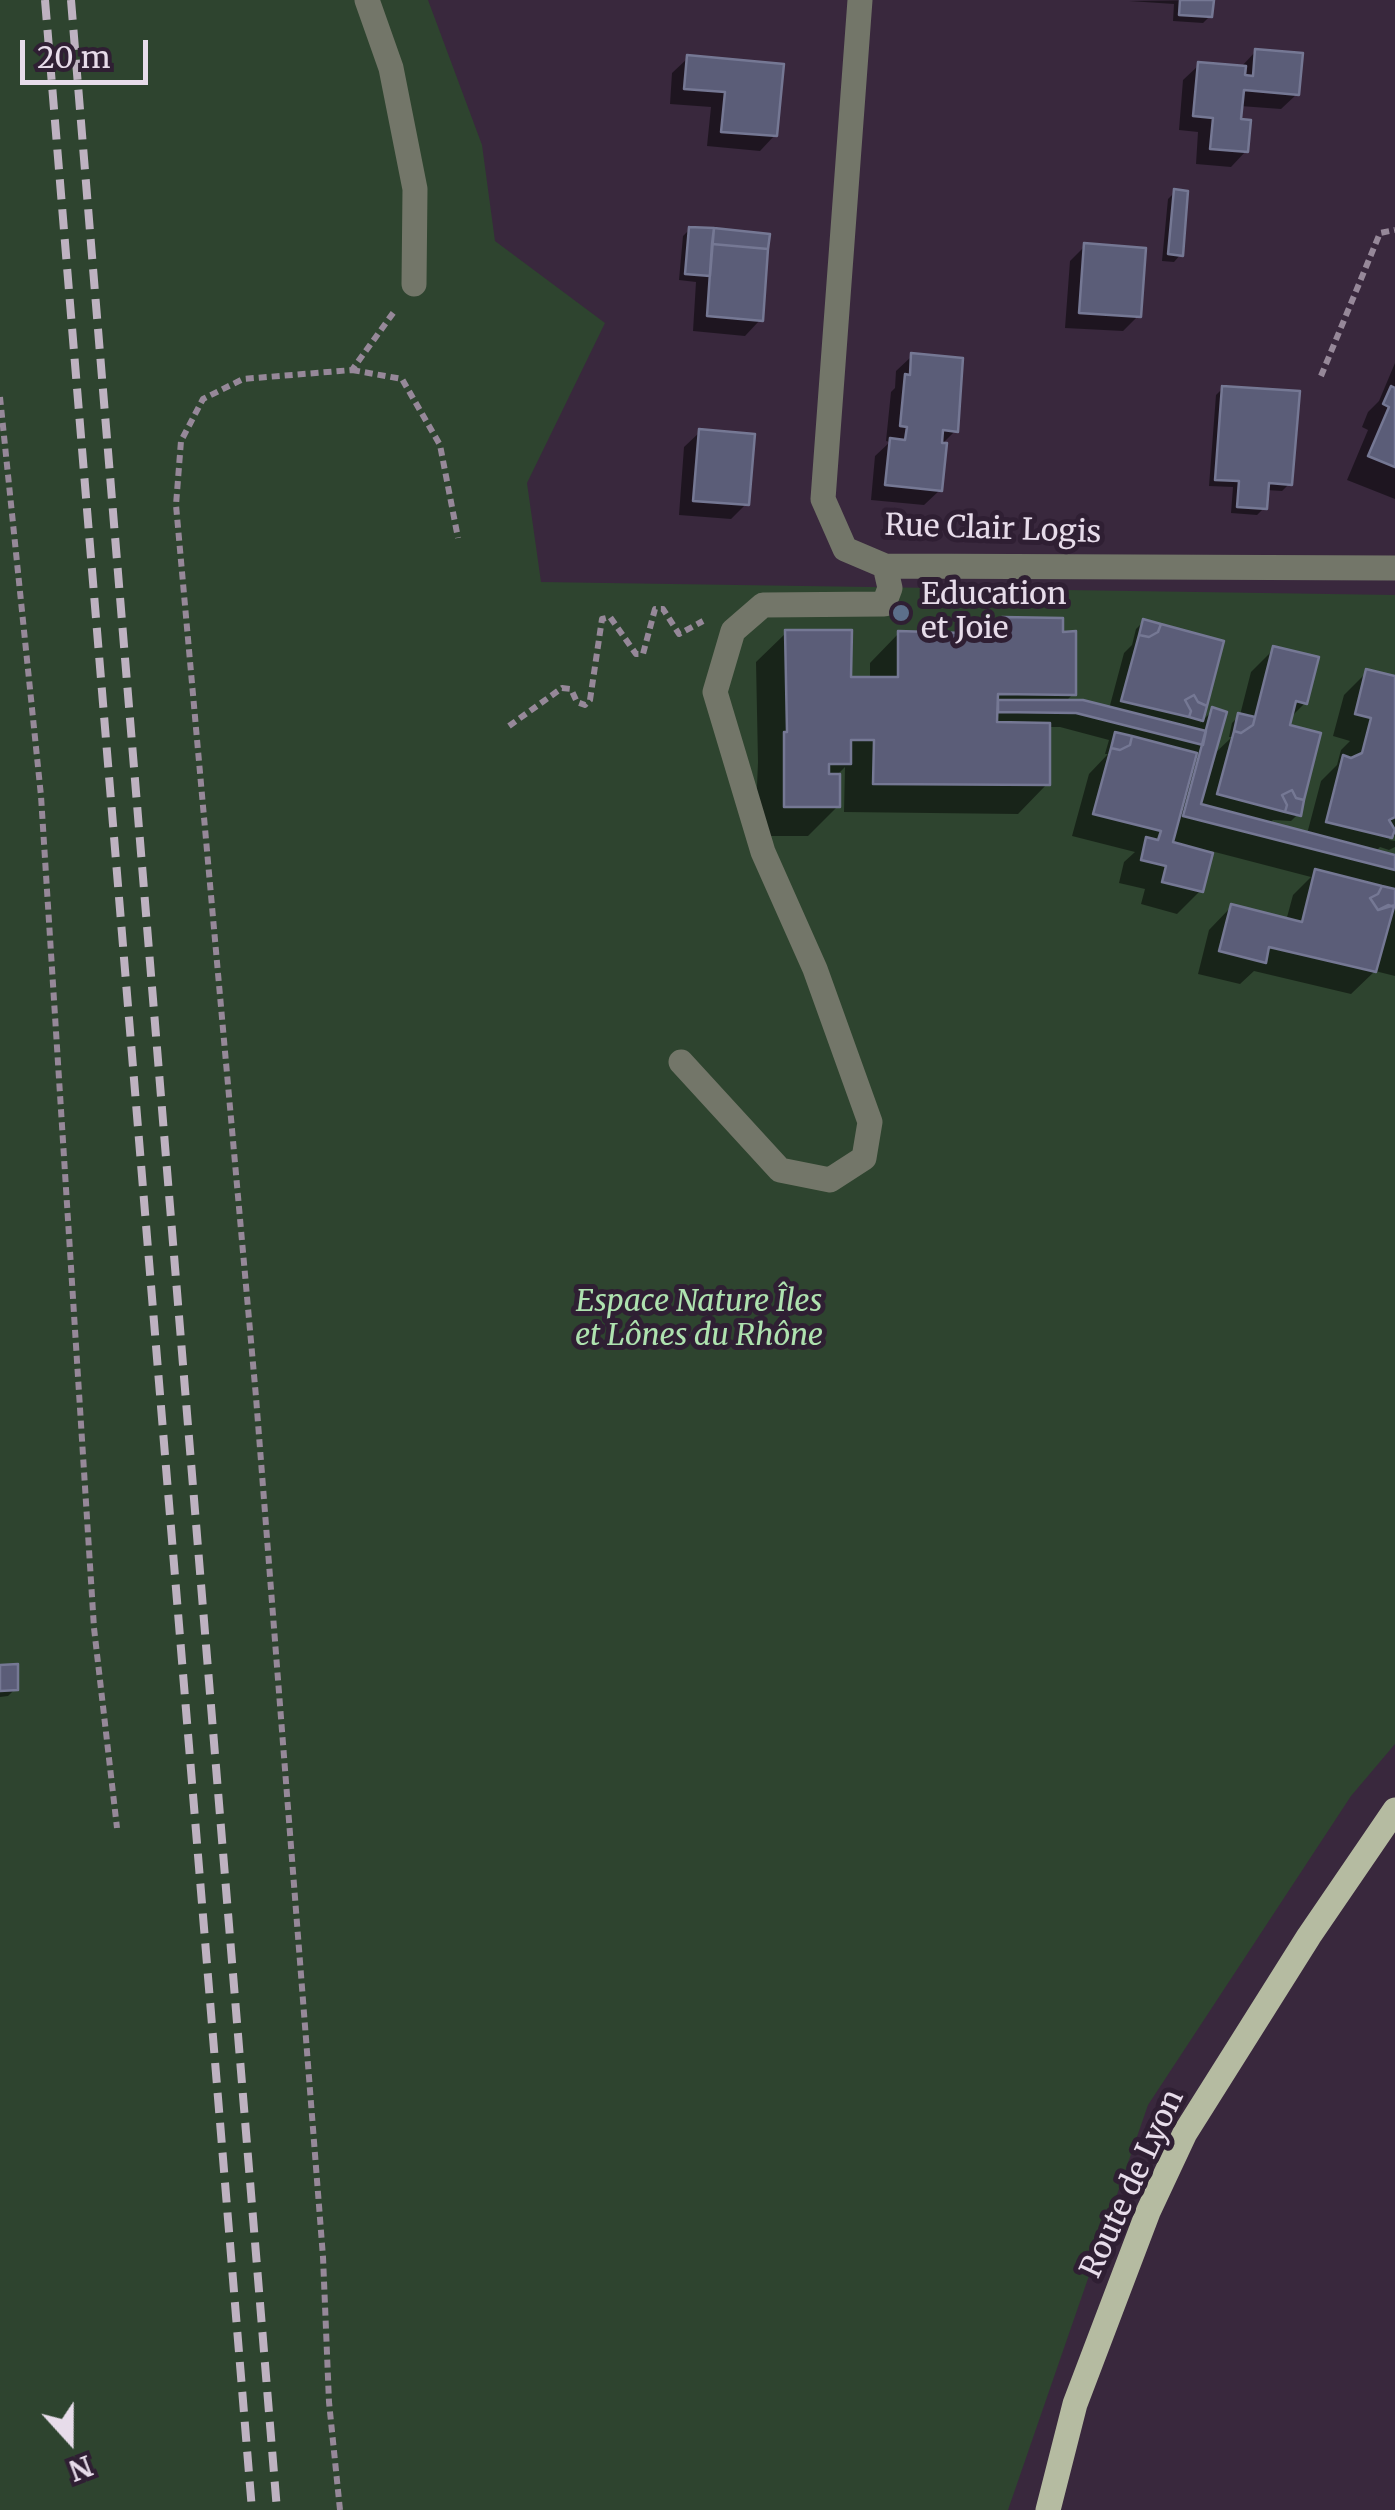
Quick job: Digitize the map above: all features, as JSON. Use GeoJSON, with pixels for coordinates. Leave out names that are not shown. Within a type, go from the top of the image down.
{"type":"FeatureCollection","features":[{"type":"Feature","properties":{"kind":"main road","name":"Route de Lyon"},"geometry":{"type":"LineString","coordinates":[[1048,2510],[1076,2404],[1148,2212],[1184,2133],[1308,1936],[1395,1810]]}},
{"type":"Feature","properties":{"kind":"street"},"geometry":{"type":"LineString","coordinates":[[367,0],[392,68],[416,189],[414,284]]}},
{"type":"Feature","properties":{"kind":"street","name":"Rue Clair Logis"},"geometry":{"type":"LineString","coordinates":[[860,0],[823,499],[845,549],[885,566],[1395,568]]}},
{"type":"Feature","properties":{"kind":"street"},"geometry":{"type":"LineString","coordinates":[[681,1062],[780,1170],[830,1180],[864,1158],[870,1122],[814,970],[762,852],[715,692],[732,631],[763,605],[884,604],[890,588],[885,566]]}},
{"type":"Feature","properties":{"kind":"path"},"geometry":{"type":"LineString","coordinates":[[1321,376],[1380,233],[1395,230]]}},
{"type":"Feature","properties":{"kind":"path"},"geometry":{"type":"LineString","coordinates":[[352,370],[414,284]]}},
{"type":"Feature","properties":{"kind":"path"},"geometry":{"type":"LineString","coordinates":[[340,2510],[256,1396],[176,506],[181,441],[203,399],[243,379],[352,370],[402,379],[440,444],[458,538]]}},
{"type":"Feature","properties":{"kind":"path"},"geometry":{"type":"LineString","coordinates":[[0,397],[41,796],[94,1628],[117,1828]]}},
{"type":"Feature","properties":{"kind":"path"},"geometry":{"type":"LineString","coordinates":[[509,726],[562,688],[572,688],[577,702],[585,704],[590,700],[602,619],[610,617],[636,654],[643,654],[655,610],[663,609],[679,634],[704,620],[732,631]]}},
{"type":"Feature","properties":{"kind":"green space","name":"Espace Nature Îles et Lônes du Rhône"},"geometry":{"type":"Polygon","coordinates":[[[0,0],[428,0],[482,145],[495,241],[605,323],[527,483],[541,582],[1395,595],[1395,1744],[1351,1796],[1148,2105],[1008,2510],[0,2510],[0,0]]]}},
{"type":"Feature","properties":{"kind":"building"},"geometry":{"type":"Polygon","coordinates":[[[1180,0],[1214,0],[1212,17],[1179,15],[1180,0]]]}},
{"type":"Feature","properties":{"kind":"building"},"geometry":{"type":"Polygon","coordinates":[[[1255,49],[1303,53],[1299,95],[1244,90],[1241,119],[1251,120],[1248,152],[1210,149],[1213,118],[1193,116],[1198,62],[1246,66],[1245,75],[1253,76],[1255,49]]]}},
{"type":"Feature","properties":{"kind":"building"},"geometry":{"type":"Polygon","coordinates":[[[687,55],[784,64],[777,136],[721,132],[725,92],[684,89],[687,55]]]}},
{"type":"Feature","properties":{"kind":"building"},"geometry":{"type":"Polygon","coordinates":[[[1174,189],[1188,191],[1183,256],[1168,254],[1174,189]]]}},
{"type":"Feature","properties":{"kind":"building"},"geometry":{"type":"Polygon","coordinates":[[[689,227],[714,228],[710,276],[685,274],[689,227]]]}},
{"type":"Feature","properties":{"kind":"building"},"geometry":{"type":"Polygon","coordinates":[[[714,228],[770,234],[768,249],[712,244],[714,228]]]}},
{"type":"Feature","properties":{"kind":"building"},"geometry":{"type":"Polygon","coordinates":[[[1084,243],[1146,248],[1141,317],[1079,313],[1084,243]]]}},
{"type":"Feature","properties":{"kind":"building"},"geometry":{"type":"Polygon","coordinates":[[[712,244],[768,249],[763,321],[707,316],[712,244]]]}},
{"type":"Feature","properties":{"kind":"building"},"geometry":{"type":"Polygon","coordinates":[[[911,353],[963,358],[958,432],[943,430],[942,443],[947,443],[942,491],[885,485],[890,438],[905,440],[907,427],[900,426],[911,353]]]}},
{"type":"Feature","properties":{"kind":"building"},"geometry":{"type":"Polygon","coordinates":[[[1222,386],[1300,391],[1292,485],[1269,483],[1267,509],[1237,507],[1239,481],[1215,480],[1222,386]]]}},
{"type":"Feature","properties":{"kind":"building"},"geometry":{"type":"Polygon","coordinates":[[[1391,386],[1395,388],[1395,467],[1368,456],[1389,407],[1383,404],[1391,386]]]}},
{"type":"Feature","properties":{"kind":"building"},"geometry":{"type":"Polygon","coordinates":[[[699,429],[755,434],[749,505],[693,501],[699,429]]]}},
{"type":"Feature","properties":{"kind":"building"},"geometry":{"type":"Polygon","coordinates":[[[1002,617],[1063,618],[1063,632],[1076,631],[1076,695],[998,694],[997,722],[1050,723],[1050,785],[873,784],[874,740],[851,740],[851,764],[829,764],[829,774],[840,774],[840,807],[784,807],[785,630],[852,630],[851,677],[898,677],[898,631],[997,634],[1002,631],[1002,617]]]}},
{"type":"Feature","properties":{"kind":"building"},"geometry":{"type":"Polygon","coordinates":[[[1143,619],[1161,624],[1158,632],[1149,637],[1139,635],[1143,619]]]}},
{"type":"Feature","properties":{"kind":"building"},"geometry":{"type":"Polygon","coordinates":[[[1161,624],[1224,641],[1207,706],[1194,695],[1185,700],[1191,711],[1189,717],[1121,701],[1139,635],[1149,637],[1158,632],[1161,624]]]}},
{"type":"Feature","properties":{"kind":"building"},"geometry":{"type":"Polygon","coordinates":[[[1273,646],[1319,657],[1307,704],[1296,701],[1290,725],[1321,733],[1304,800],[1296,798],[1292,790],[1282,795],[1287,805],[1285,812],[1217,794],[1234,731],[1241,733],[1253,725],[1273,646]]]}},
{"type":"Feature","properties":{"kind":"building"},"geometry":{"type":"Polygon","coordinates":[[[1366,669],[1395,676],[1395,817],[1389,820],[1395,830],[1392,838],[1326,822],[1343,755],[1351,758],[1362,753],[1371,718],[1355,714],[1366,669]]]}},
{"type":"Feature","properties":{"kind":"building"},"geometry":{"type":"Polygon","coordinates":[[[1194,695],[1207,706],[1203,721],[1189,717],[1191,711],[1185,700],[1194,695]]]}},
{"type":"Feature","properties":{"kind":"building"},"geometry":{"type":"Polygon","coordinates":[[[998,700],[1083,700],[1206,731],[1203,745],[1076,713],[998,712],[998,700]]]}},
{"type":"Feature","properties":{"kind":"building"},"geometry":{"type":"Polygon","coordinates":[[[1212,707],[1227,712],[1201,804],[1395,855],[1395,870],[1183,816],[1212,707]]]}},
{"type":"Feature","properties":{"kind":"building"},"geometry":{"type":"Polygon","coordinates":[[[1238,713],[1255,717],[1253,725],[1241,733],[1234,731],[1238,713]]]}},
{"type":"Feature","properties":{"kind":"building"},"geometry":{"type":"Polygon","coordinates":[[[1115,732],[1132,736],[1130,745],[1120,750],[1111,748],[1115,732]]]}},
{"type":"Feature","properties":{"kind":"building"},"geometry":{"type":"Polygon","coordinates":[[[1132,736],[1197,753],[1173,842],[1213,853],[1203,892],[1162,882],[1166,866],[1141,860],[1146,837],[1158,840],[1161,831],[1093,814],[1111,748],[1120,750],[1130,745],[1132,736]]]}},
{"type":"Feature","properties":{"kind":"building"},"geometry":{"type":"Polygon","coordinates":[[[1292,790],[1296,798],[1304,800],[1301,816],[1285,812],[1287,805],[1282,795],[1292,790]]]}},
{"type":"Feature","properties":{"kind":"building"},"geometry":{"type":"Polygon","coordinates":[[[1315,869],[1382,886],[1370,898],[1378,910],[1388,905],[1394,907],[1376,972],[1269,947],[1266,963],[1219,951],[1231,904],[1302,922],[1315,869]]]}},
{"type":"Feature","properties":{"kind":"building"},"geometry":{"type":"Polygon","coordinates":[[[1382,886],[1395,889],[1395,905],[1378,910],[1370,898],[1382,886]]]}},
{"type":"Feature","properties":{"kind":"building"},"geometry":{"type":"Polygon","coordinates":[[[18,1664],[18,1690],[0,1691],[0,1665],[18,1664]]]}},
{"type":"Feature","properties":{"kind":"railway"},"geometry":{"type":"LineString","coordinates":[[45,0],[252,2510]]}},
{"type":"Feature","properties":{"kind":"railway"},"geometry":{"type":"LineString","coordinates":[[71,0],[277,2510]]}},
{"type":"Feature","properties":{"kind":"place","name":"Education et Joie"},"geometry":{"type":"Point","coordinates":[901,613]}}]}
